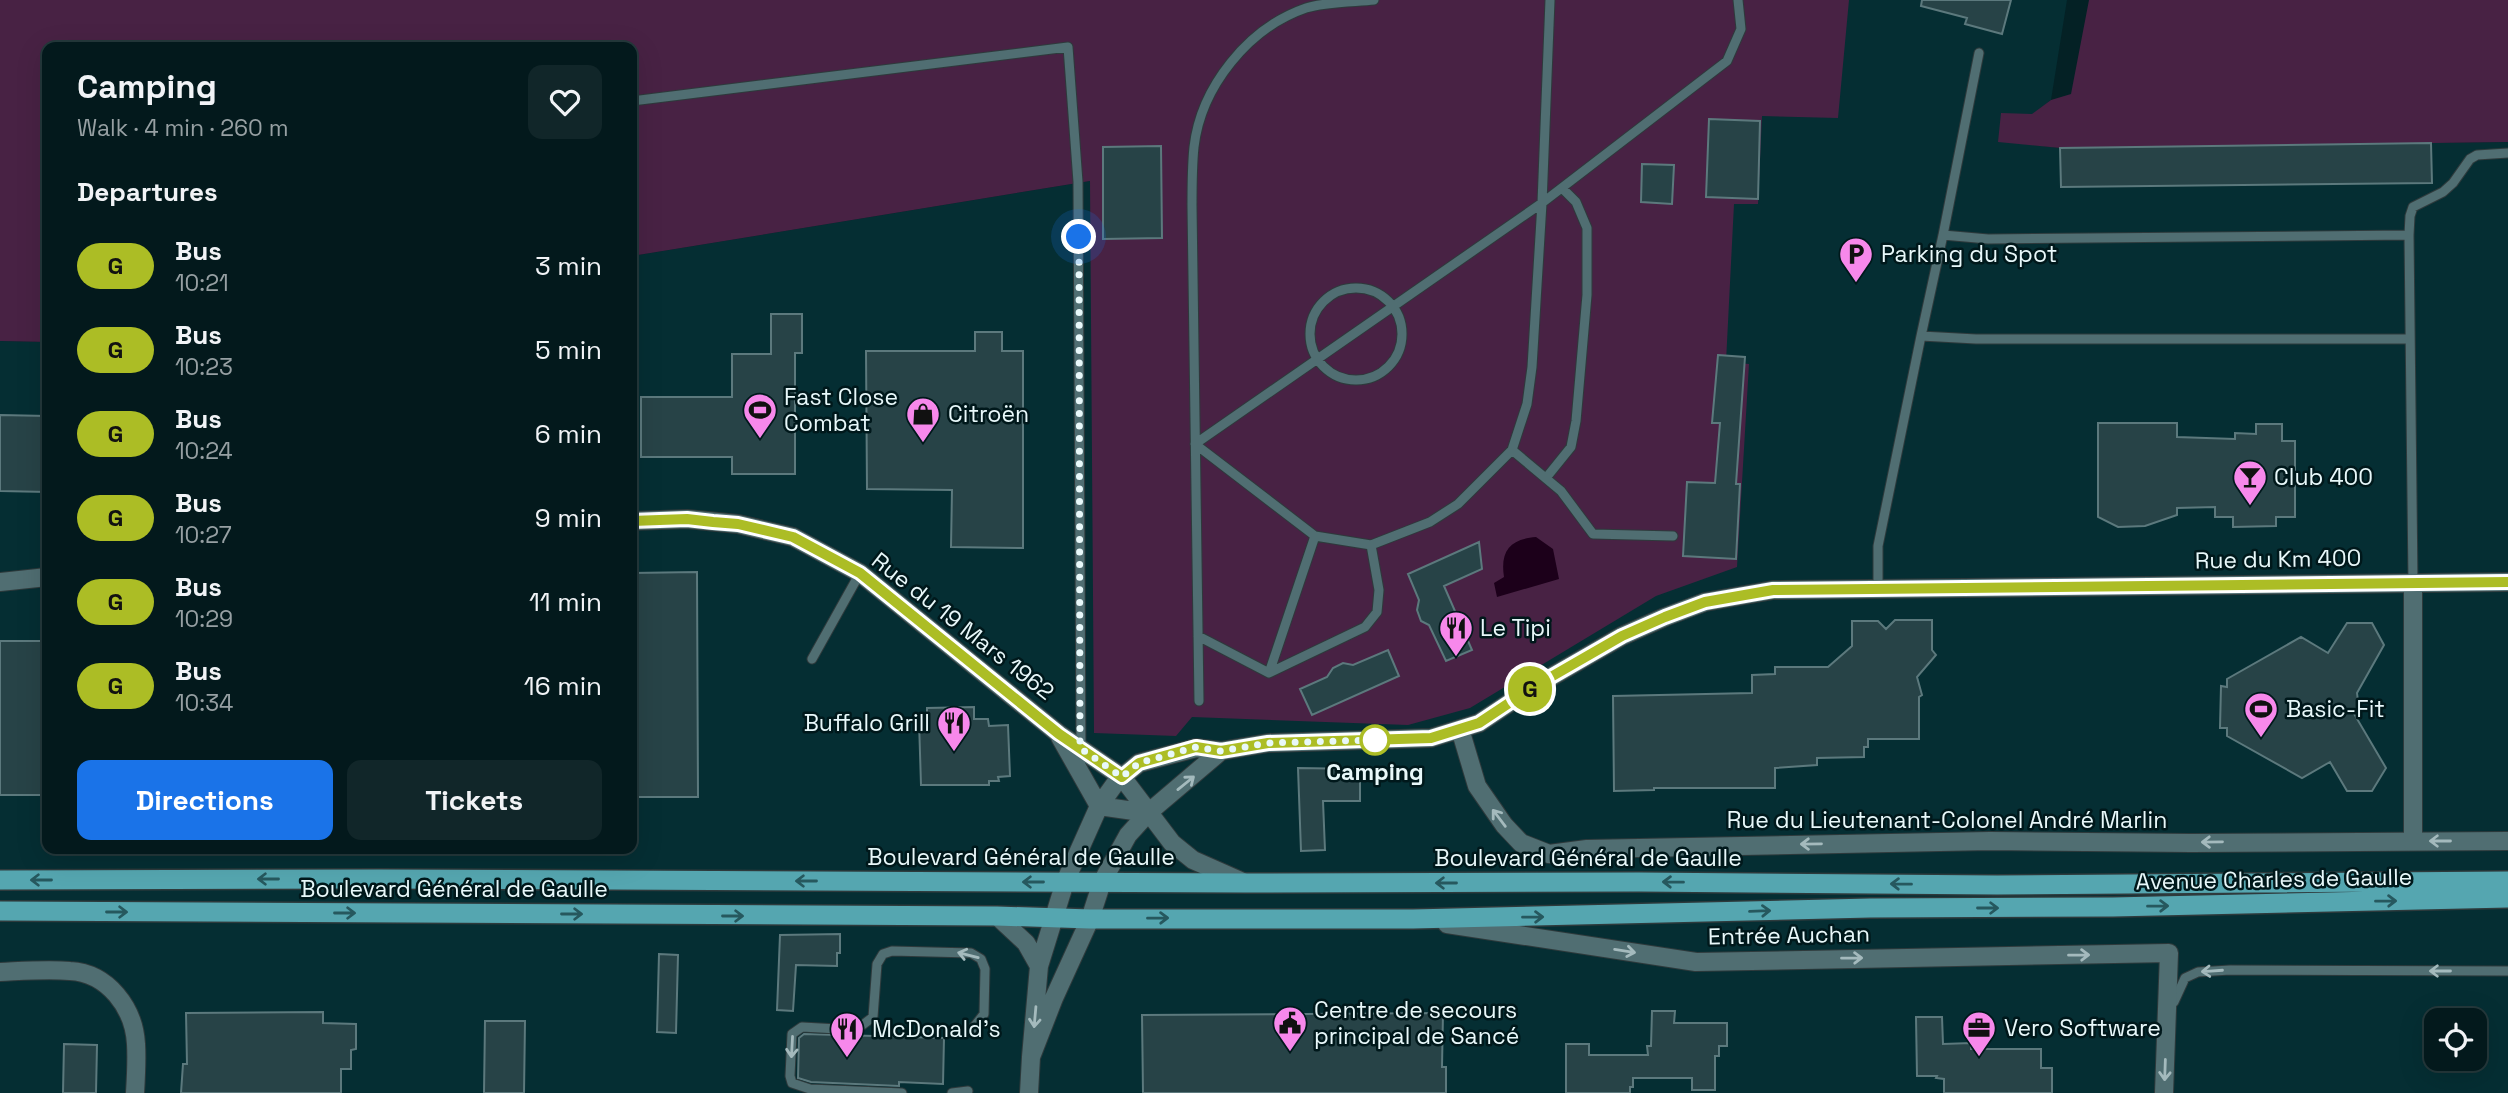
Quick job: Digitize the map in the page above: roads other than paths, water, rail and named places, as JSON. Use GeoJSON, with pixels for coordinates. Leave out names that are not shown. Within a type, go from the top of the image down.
{"type":"FeatureCollection","features":[{"type":"Feature","properties":{"kind":"main road","name":"Boulevard Général de Gaulle"},"geometry":{"type":"LineString","coordinates":[[0,880],[2043,885]]}},
{"type":"Feature","properties":{"kind":"main road","name":"Avenue Charles de Gaulle"},"geometry":{"type":"LineString","coordinates":[[2043,885],[2508,881]]}},
{"type":"Feature","properties":{"kind":"main road","name":"Avenue Charles de Gaulle"},"geometry":{"type":"LineString","coordinates":[[2041,908],[2508,898]]}},
{"type":"Feature","properties":{"kind":"main road","name":"Boulevard Général de Gaulle"},"geometry":{"type":"LineString","coordinates":[[0,911],[1412,919],[1870,908],[2041,908]]}},
{"type":"Feature","properties":{"kind":"street","name":"Rue du 19 Mars 1962"},"geometry":{"type":"LineString","coordinates":[[637,521],[687,519],[738,524],[793,537],[860,573],[1059,734],[1122,777],[1172,843],[1193,860],[1245,883]]}},
{"type":"Feature","properties":{"kind":"street"},"geometry":{"type":"LineString","coordinates":[[0,582],[42,578]]}},
{"type":"Feature","properties":{"kind":"street","name":"Rue du Km 400"},"geometry":{"type":"LineString","coordinates":[[1122,777],[1139,763],[1196,747],[1221,751],[1268,743],[1431,738],[1479,723],[1530,689],[1622,636],[1705,602],[1773,590],[2508,582]]}},
{"type":"Feature","properties":{"kind":"street"},"geometry":{"type":"LineString","coordinates":[[2413,583],[2413,841]]}},
{"type":"Feature","properties":{"kind":"street","name":"Rue du Lieutenant-Colonel André Marlin"},"geometry":{"type":"LineString","coordinates":[[1460,729],[1477,786],[1504,825],[1521,843],[1549,854],[1587,849],[1976,841],[2508,841]]}},
{"type":"Feature","properties":{"kind":"street","name":"Rue du 19 Mars 1962"},"geometry":{"type":"LineString","coordinates":[[1059,734],[1099,806]]}},
{"type":"Feature","properties":{"kind":"street"},"geometry":{"type":"LineString","coordinates":[[1031,1057],[1090,919],[1102,882],[1128,835],[1148,813],[1221,751]]}},
{"type":"Feature","properties":{"kind":"street"},"geometry":{"type":"LineString","coordinates":[[1029,1093],[1040,966],[1065,882],[1099,806],[1122,777]]}},
{"type":"Feature","properties":{"kind":"street"},"geometry":{"type":"LineString","coordinates":[[1099,806],[1148,813]]}},
{"type":"Feature","properties":{"kind":"street"},"geometry":{"type":"LineString","coordinates":[[997,916],[1026,943],[1040,966]]}},
{"type":"Feature","properties":{"kind":"street","name":"Entrée Auchan"},"geometry":{"type":"LineString","coordinates":[[1412,919],[1696,962],[2169,953],[2166,1027]]}},
{"type":"Feature","properties":{"kind":"street"},"geometry":{"type":"LineString","coordinates":[[0,972],[72,971],[98,978],[119,995],[130,1017],[136,1042],[135,1093]]}},
{"type":"Feature","properties":{"kind":"street"},"geometry":{"type":"LineString","coordinates":[[2164,1093],[2166,1027]]}},
{"type":"Feature","properties":{"kind":"lane"},"geometry":{"type":"LineString","coordinates":[[1199,701],[1192,206],[1194,145],[1205,106],[1226,67],[1267,27],[1307,8],[1374,0]]}},
{"type":"Feature","properties":{"kind":"lane"},"geometry":{"type":"LineString","coordinates":[[1195,444],[1315,536],[1371,545],[1430,522],[1458,504],[1512,450],[1528,404],[1542,203],[1550,0]]}},
{"type":"Feature","properties":{"kind":"lane"},"geometry":{"type":"LineString","coordinates":[[1195,444],[1542,203],[1727,61],[1741,29],[1738,0]]}},
{"type":"Feature","properties":{"kind":"lane"},"geometry":{"type":"LineString","coordinates":[[637,100],[1068,47],[1079,182],[1080,748]]}},
{"type":"Feature","properties":{"kind":"lane"},"geometry":{"type":"LineString","coordinates":[[1878,589],[1878,546],[1979,53]]}},
{"type":"Feature","properties":{"kind":"lane"},"geometry":{"type":"LineString","coordinates":[[2413,583],[2410,216],[2413,207],[2443,192],[2453,183],[2470,159],[2486,153],[2508,153]]}},
{"type":"Feature","properties":{"kind":"lane"},"geometry":{"type":"LineString","coordinates":[[1546,478],[1570,447],[1576,421],[1587,295],[1587,228],[1576,202],[1562,188]]}},
{"type":"Feature","properties":{"kind":"lane"},"geometry":{"type":"LineString","coordinates":[[1943,235],[1988,239],[2409,234]]}},
{"type":"Feature","properties":{"kind":"lane"},"geometry":{"type":"LineString","coordinates":[[1367,289],[1378,293],[1394,307],[1400,320],[1400,348],[1384,370],[1373,376],[1347,379],[1326,368],[1318,359],[1310,332],[1320,305],[1330,296],[1341,290],[1367,289]]}},
{"type":"Feature","properties":{"kind":"lane"},"geometry":{"type":"LineString","coordinates":[[1921,336],[1976,339],[2409,339]]}},
{"type":"Feature","properties":{"kind":"lane"},"geometry":{"type":"LineString","coordinates":[[1512,450],[1560,491],[1593,534],[1673,536]]}},
{"type":"Feature","properties":{"kind":"lane"},"geometry":{"type":"LineString","coordinates":[[1269,673],[1315,536]]}},
{"type":"Feature","properties":{"kind":"lane"},"geometry":{"type":"LineString","coordinates":[[1269,673],[1365,628],[1377,612],[1379,590],[1371,545]]}},
{"type":"Feature","properties":{"kind":"lane"},"geometry":{"type":"LineString","coordinates":[[812,659],[860,573]]}},
{"type":"Feature","properties":{"kind":"lane"},"geometry":{"type":"LineString","coordinates":[[1198,636],[1269,673]]}},
{"type":"Feature","properties":{"kind":"lane"},"geometry":{"type":"LineString","coordinates":[[902,1093],[810,1089],[792,1083],[792,1034],[802,1027],[856,1030],[873,1017],[877,964],[883,954],[892,951],[971,953],[981,959],[985,969],[984,1014],[970,1032]]}},
{"type":"Feature","properties":{"kind":"lane"},"geometry":{"type":"LineString","coordinates":[[2166,1027],[2181,983],[2197,972],[2508,971]]}},
{"type":"Feature","properties":{"kind":"lane"},"geometry":{"type":"LineString","coordinates":[[952,1093],[968,1091]]}},
{"type":"Feature","properties":{"kind":"place","name":"Parking du Spot"},"geometry":{"type":"Point","coordinates":[1856,284]}},
{"type":"Feature","properties":{"kind":"place","name":"Fast Close Combat"},"geometry":{"type":"Point","coordinates":[760,440]}},
{"type":"Feature","properties":{"kind":"place","name":"Citroën"},"geometry":{"type":"Point","coordinates":[923,444]}},
{"type":"Feature","properties":{"kind":"place","name":"Club 400"},"geometry":{"type":"Point","coordinates":[2250,507]}},
{"type":"Feature","properties":{"kind":"place","name":"Le Tipi"},"geometry":{"type":"Point","coordinates":[1456,658]}},
{"type":"Feature","properties":{"kind":"place","name":"Basic-Fit"},"geometry":{"type":"Point","coordinates":[2261,739]}},
{"type":"Feature","properties":{"kind":"place","name":"Camping"},"geometry":{"type":"Point","coordinates":[1375,740]}},
{"type":"Feature","properties":{"kind":"place","name":"Buffalo Grill"},"geometry":{"type":"Point","coordinates":[954,753]}},
{"type":"Feature","properties":{"kind":"place","name":"Centre de secours principal de Sancé"},"geometry":{"type":"Point","coordinates":[1290,1053]}},
{"type":"Feature","properties":{"kind":"place","name":"Vero Software"},"geometry":{"type":"Point","coordinates":[1979,1058]}},
{"type":"Feature","properties":{"kind":"place","name":"McDonald's"},"geometry":{"type":"Point","coordinates":[847,1059]}}]}
